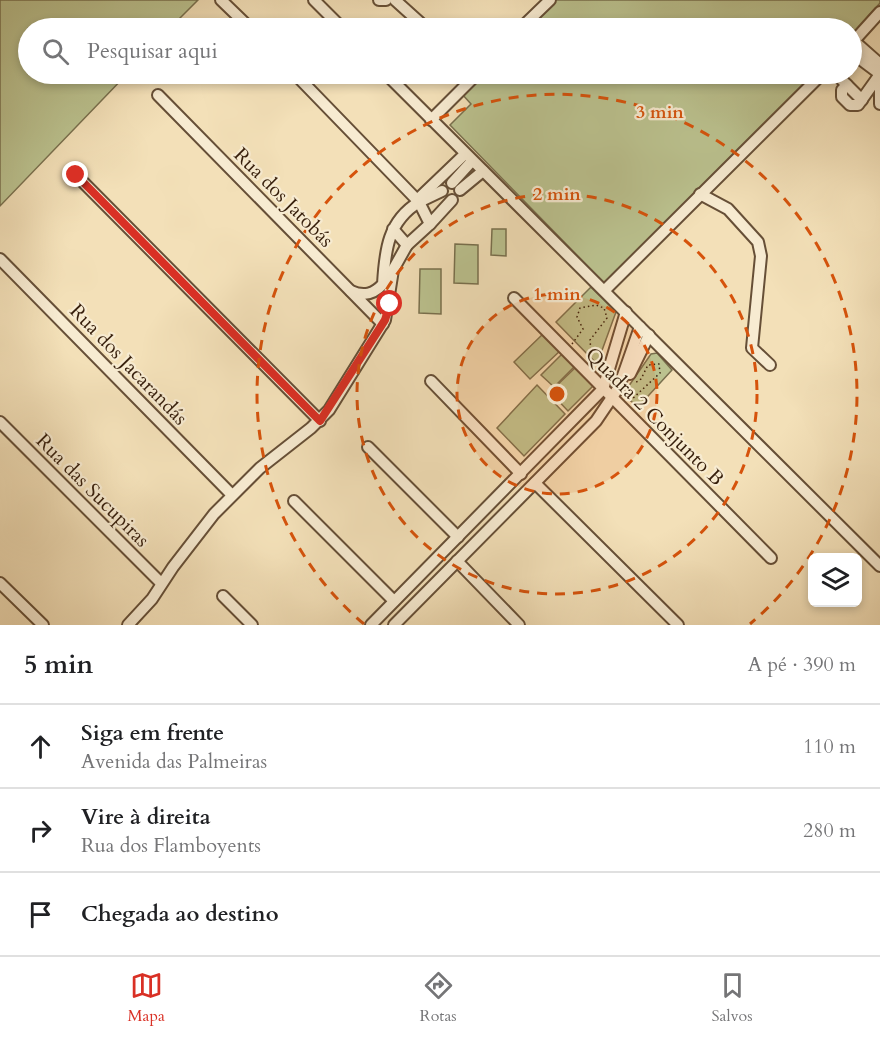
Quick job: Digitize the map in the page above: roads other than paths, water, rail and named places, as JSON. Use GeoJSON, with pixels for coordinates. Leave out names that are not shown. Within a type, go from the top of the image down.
{"type":"FeatureCollection","features":[{"type":"Feature","properties":{"kind":"street"},"geometry":{"type":"LineString","coordinates":[[221,0],[240,18]]}},
{"type":"Feature","properties":{"kind":"street"},"geometry":{"type":"LineString","coordinates":[[314,0],[332,18]]}},
{"type":"Feature","properties":{"kind":"street"},"geometry":{"type":"LineString","coordinates":[[379,0],[386,0]]}},
{"type":"Feature","properties":{"kind":"street"},"geometry":{"type":"LineString","coordinates":[[395,0],[416,18]]}},
{"type":"Feature","properties":{"kind":"street"},"geometry":{"type":"LineString","coordinates":[[531,18],[550,0]]}},
{"type":"Feature","properties":{"kind":"street"},"geometry":{"type":"LineString","coordinates":[[862,32],[880,12]]}},
{"type":"Feature","properties":{"kind":"street"},"geometry":{"type":"LineString","coordinates":[[862,49],[880,64]]}},
{"type":"Feature","properties":{"kind":"street"},"geometry":{"type":"LineString","coordinates":[[862,61],[879,75],[880,104]]}},
{"type":"Feature","properties":{"kind":"street"},"geometry":{"type":"LineString","coordinates":[[846,84],[862,100],[879,75]]}},
{"type":"Feature","properties":{"kind":"street"},"geometry":{"type":"LineString","coordinates":[[305,84],[417,199],[430,225]]}},
{"type":"Feature","properties":{"kind":"street"},"geometry":{"type":"LineString","coordinates":[[396,84],[880,566]]}},
{"type":"Feature","properties":{"kind":"street"},"geometry":{"type":"LineString","coordinates":[[431,120],[467,84]]}},
{"type":"Feature","properties":{"kind":"street"},"geometry":{"type":"LineString","coordinates":[[605,290],[812,84]]}},
{"type":"Feature","properties":{"kind":"street","name":"Rua dos Jatobás"},"geometry":{"type":"LineString","coordinates":[[159,95],[381,322]]}},
{"type":"Feature","properties":{"kind":"street"},"geometry":{"type":"LineString","coordinates":[[381,322],[386,248],[393,229],[401,216],[417,199],[466,155]]}},
{"type":"Feature","properties":{"kind":"street"},"geometry":{"type":"LineString","coordinates":[[466,155],[457,185],[483,171]]}},
{"type":"Feature","properties":{"kind":"street"},"geometry":{"type":"LineString","coordinates":[[76,175],[320,421]]}},
{"type":"Feature","properties":{"kind":"street"},"geometry":{"type":"LineString","coordinates":[[417,199],[442,191]]}},
{"type":"Feature","properties":{"kind":"street"},"geometry":{"type":"LineString","coordinates":[[700,194],[728,209],[758,242],[761,256],[752,348],[770,365]]}},
{"type":"Feature","properties":{"kind":"street"},"geometry":{"type":"LineString","coordinates":[[128,625],[152,599],[194,538],[232,495],[320,421],[381,322],[393,270],[407,245],[430,225],[452,200]]}},
{"type":"Feature","properties":{"kind":"street"},"geometry":{"type":"LineString","coordinates":[[393,229],[407,245]]}},
{"type":"Feature","properties":{"kind":"street","name":"Rua dos Jacarandás"},"geometry":{"type":"LineString","coordinates":[[0,259],[232,495]]}},
{"type":"Feature","properties":{"kind":"street"},"geometry":{"type":"LineString","coordinates":[[355,293],[374,292],[383,284]]}},
{"type":"Feature","properties":{"kind":"street","name":"Quadra 2 Conjunto B"},"geometry":{"type":"LineString","coordinates":[[514,298],[771,558]]}},
{"type":"Feature","properties":{"kind":"street"},"geometry":{"type":"LineString","coordinates":[[371,625],[603,389],[626,312]]}},
{"type":"Feature","properties":{"kind":"street"},"geometry":{"type":"LineString","coordinates":[[394,625],[596,421],[625,384],[644,331]]}},
{"type":"Feature","properties":{"kind":"street"},"geometry":{"type":"LineString","coordinates":[[614,399],[644,331]]}},
{"type":"Feature","properties":{"kind":"street"},"geometry":{"type":"LineString","coordinates":[[431,381],[521,474]]}},
{"type":"Feature","properties":{"kind":"street","name":"Rua das Sucupiras"},"geometry":{"type":"LineString","coordinates":[[0,422],[161,583]]}},
{"type":"Feature","properties":{"kind":"street"},"geometry":{"type":"LineString","coordinates":[[368,447],[458,537]]}},
{"type":"Feature","properties":{"kind":"street"},"geometry":{"type":"LineString","coordinates":[[535,483],[678,625]]}},
{"type":"Feature","properties":{"kind":"street"},"geometry":{"type":"LineString","coordinates":[[294,501],[394,601]]}},
{"type":"Feature","properties":{"kind":"street"},"geometry":{"type":"LineString","coordinates":[[492,503],[503,514]]}},
{"type":"Feature","properties":{"kind":"street"},"geometry":{"type":"LineString","coordinates":[[457,561],[519,625]]}},
{"type":"Feature","properties":{"kind":"street"},"geometry":{"type":"LineString","coordinates":[[422,573],[434,585]]}},
{"type":"Feature","properties":{"kind":"street"},"geometry":{"type":"LineString","coordinates":[[0,582],[42,625]]}},
{"type":"Feature","properties":{"kind":"street"},"geometry":{"type":"LineString","coordinates":[[223,596],[252,625]]}}]}
